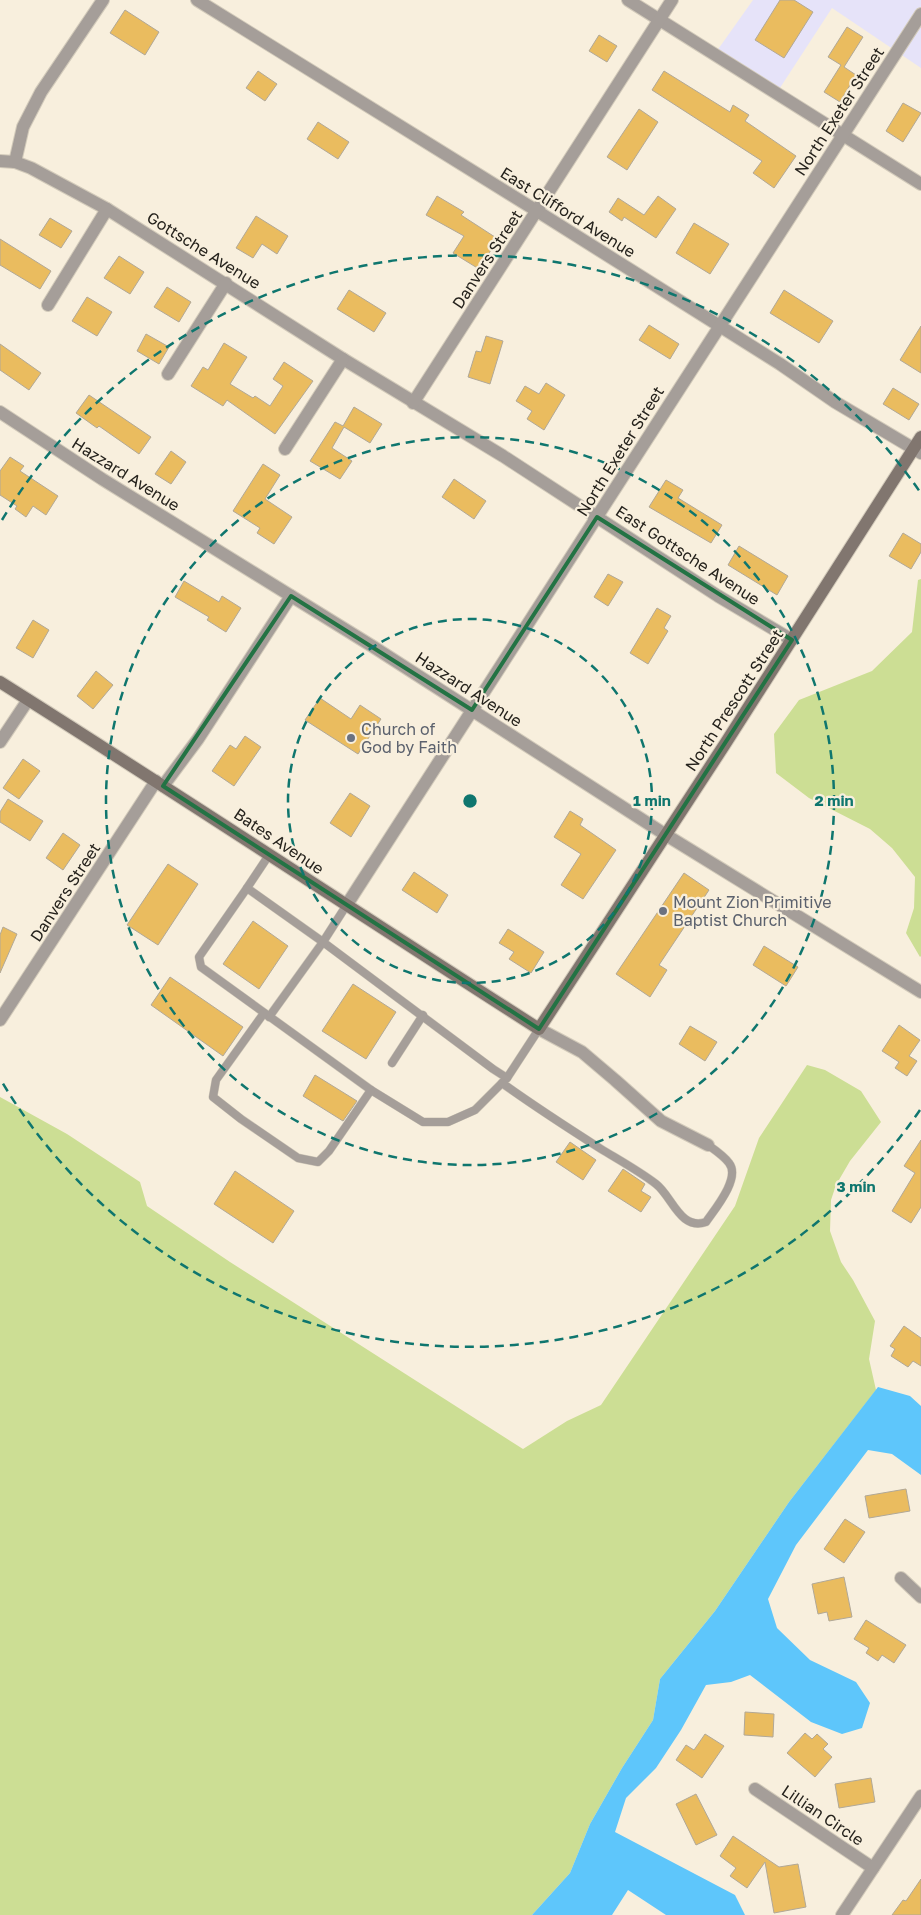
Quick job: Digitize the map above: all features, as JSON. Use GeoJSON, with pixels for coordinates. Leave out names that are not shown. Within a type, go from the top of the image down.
{"type":"FeatureCollection","features":[{"type":"Feature","properties":{"kind":"street"},"geometry":{"type":"LineString","coordinates":[[15,162],[23,127],[41,92],[103,0]]}},
{"type":"Feature","properties":{"kind":"street","name":"East Clifford Avenue"},"geometry":{"type":"LineString","coordinates":[[197,0],[780,364],[835,402],[917,450]]}},
{"type":"Feature","properties":{"kind":"street"},"geometry":{"type":"LineString","coordinates":[[628,0],[921,184]]}},
{"type":"Feature","properties":{"kind":"street","name":"Danvers Street"},"geometry":{"type":"LineString","coordinates":[[413,403],[672,0]]}},
{"type":"Feature","properties":{"kind":"street","name":"North Exeter Street"},"geometry":{"type":"LineString","coordinates":[[346,906],[921,14]]}},
{"type":"Feature","properties":{"kind":"street","name":"Gottsche Avenue"},"geometry":{"type":"LineString","coordinates":[[0,161],[15,162],[31,168],[108,209],[413,403]]}},
{"type":"Feature","properties":{"kind":"street"},"geometry":{"type":"LineString","coordinates":[[48,305],[108,209]]}},
{"type":"Feature","properties":{"kind":"street"},"geometry":{"type":"LineString","coordinates":[[168,374],[226,283]]}},
{"type":"Feature","properties":{"kind":"street"},"geometry":{"type":"LineString","coordinates":[[285,448],[343,360]]}},
{"type":"Feature","properties":{"kind":"street","name":"East Gottsche Avenue"},"geometry":{"type":"LineString","coordinates":[[413,403],[503,456],[718,596],[792,640]]}},
{"type":"Feature","properties":{"kind":"street","name":"Hazzard Avenue"},"geometry":{"type":"LineString","coordinates":[[0,412],[666,834],[921,992]]}},
{"type":"Feature","properties":{"kind":"street","name":"North Prescott Street"},"geometry":{"type":"LineString","coordinates":[[539,1029],[917,450],[921,437]]}},
{"type":"Feature","properties":{"kind":"street","name":"Danvers Street"},"geometry":{"type":"LineString","coordinates":[[0,1020],[160,783],[198,739],[291,596]]}},
{"type":"Feature","properties":{"kind":"street","name":"Bates Avenue"},"geometry":{"type":"LineString","coordinates":[[0,682],[160,783],[346,906],[539,1029]]}},
{"type":"Feature","properties":{"kind":"street"},"geometry":{"type":"LineString","coordinates":[[0,742],[28,700]]}},
{"type":"Feature","properties":{"kind":"street"},"geometry":{"type":"LineString","coordinates":[[539,1029],[582,1052],[661,1121],[708,1145]]}},
{"type":"Feature","properties":{"kind":"street"},"geometry":{"type":"LineString","coordinates":[[901,1578],[921,1597]]}},
{"type":"Feature","properties":{"kind":"street","name":"Lillian Circle"},"geometry":{"type":"LineString","coordinates":[[756,1790],[873,1868]]}},
{"type":"Feature","properties":{"kind":"street"},"geometry":{"type":"LineString","coordinates":[[842,1915],[921,1796]]}},
{"type":"Feature","properties":{"kind":"lane"},"geometry":{"type":"LineString","coordinates":[[269,854],[199,957],[200,967],[371,1090],[423,1122],[448,1122],[474,1110],[505,1081],[539,1029]]}},
{"type":"Feature","properties":{"kind":"lane"},"geometry":{"type":"LineString","coordinates":[[247,888],[423,1015],[543,1112],[658,1185],[674,1210],[692,1223],[700,1225],[706,1222],[732,1182],[732,1169],[729,1162],[708,1145]]}},
{"type":"Feature","properties":{"kind":"lane"},"geometry":{"type":"LineString","coordinates":[[346,906],[323,942],[216,1080],[213,1097],[241,1119],[298,1158],[318,1162],[329,1151],[371,1090]]}},
{"type":"Feature","properties":{"kind":"lane"},"geometry":{"type":"LineString","coordinates":[[392,1063],[423,1015]]}},
{"type":"Feature","properties":{"kind":"highlighted area"},"geometry":{"type":"Polygon","coordinates":[[[597,517],[792,640],[539,1029],[163,786],[291,596],[472,710],[597,517]]]}},
{"type":"Feature","properties":{"kind":"shaded area"},"geometry":{"type":"Polygon","coordinates":[[[753,0],[921,0],[921,68],[832,8],[776,94],[714,55],[753,0]]]}},
{"type":"Feature","properties":{"kind":"green space"},"geometry":{"type":"Polygon","coordinates":[[[921,579],[920,957],[906,933],[914,908],[915,877],[892,848],[870,829],[809,798],[776,773],[774,734],[799,700],[872,671],[912,632],[918,580],[921,579]]]}},
{"type":"Feature","properties":{"kind":"green space"},"geometry":{"type":"Polygon","coordinates":[[[807,1065],[825,1070],[861,1091],[881,1122],[850,1161],[836,1185],[831,1200],[830,1231],[841,1262],[875,1321],[869,1359],[876,1390],[789,1502],[715,1611],[660,1679],[653,1720],[622,1768],[590,1824],[570,1873],[532,1915],[0,1915],[0,1097],[67,1134],[140,1182],[147,1206],[230,1262],[523,1449],[567,1421],[601,1405],[735,1206],[759,1138],[807,1065]]]}},
{"type":"Feature","properties":{"kind":"water"},"geometry":{"type":"Polygon","coordinates":[[[878,1387],[910,1396],[921,1406],[921,1475],[892,1454],[868,1450],[796,1545],[768,1599],[777,1628],[810,1660],[856,1682],[870,1703],[862,1728],[842,1734],[811,1722],[750,1675],[731,1682],[706,1685],[681,1730],[656,1768],[626,1798],[615,1832],[735,1895],[745,1915],[666,1915],[628,1890],[612,1915],[532,1915],[570,1873],[590,1824],[622,1768],[653,1720],[660,1679],[715,1611],[789,1502],[878,1387]]]}},
{"type":"Feature","properties":{"kind":"building"},"geometry":{"type":"Polygon","coordinates":[[[780,0],[794,0],[813,12],[784,58],[755,40],[780,0]]]}},
{"type":"Feature","properties":{"kind":"building"},"geometry":{"type":"Polygon","coordinates":[[[125,10],[159,32],[145,55],[110,33],[125,10]]]}},
{"type":"Feature","properties":{"kind":"building"},"geometry":{"type":"Polygon","coordinates":[[[847,27],[863,37],[844,67],[856,75],[840,102],[824,92],[841,65],[828,57],[847,27]]]}},
{"type":"Feature","properties":{"kind":"building"},"geometry":{"type":"Polygon","coordinates":[[[599,35],[617,46],[607,62],[589,51],[599,35]]]}},
{"type":"Feature","properties":{"kind":"building"},"geometry":{"type":"Polygon","coordinates":[[[258,71],[277,84],[265,101],[246,88],[258,71]]]}},
{"type":"Feature","properties":{"kind":"building"},"geometry":{"type":"Polygon","coordinates":[[[664,71],[730,112],[733,105],[749,115],[745,121],[796,156],[774,188],[753,173],[762,161],[652,90],[664,71]]]}},
{"type":"Feature","properties":{"kind":"building"},"geometry":{"type":"Polygon","coordinates":[[[903,103],[921,113],[903,142],[886,131],[903,103]]]}},
{"type":"Feature","properties":{"kind":"building"},"geometry":{"type":"Polygon","coordinates":[[[639,109],[658,122],[627,170],[607,157],[639,109]]]}},
{"type":"Feature","properties":{"kind":"building"},"geometry":{"type":"Polygon","coordinates":[[[318,122],[349,142],[338,159],[307,139],[318,122]]]}},
{"type":"Feature","properties":{"kind":"building"},"geometry":{"type":"Polygon","coordinates":[[[437,196],[464,212],[461,215],[498,239],[479,269],[453,253],[464,236],[426,215],[437,196]]]}},
{"type":"Feature","properties":{"kind":"building"},"geometry":{"type":"Polygon","coordinates":[[[658,196],[676,209],[656,238],[624,217],[622,221],[609,212],[618,198],[644,215],[658,196]]]}},
{"type":"Feature","properties":{"kind":"building"},"geometry":{"type":"Polygon","coordinates":[[[256,216],[288,236],[277,254],[262,244],[253,258],[236,248],[256,216]]]}},
{"type":"Feature","properties":{"kind":"building"},"geometry":{"type":"Polygon","coordinates":[[[50,218],[72,231],[61,248],[39,235],[50,218]]]}},
{"type":"Feature","properties":{"kind":"building"},"geometry":{"type":"Polygon","coordinates":[[[694,223],[729,244],[710,274],[676,253],[694,223]]]}},
{"type":"Feature","properties":{"kind":"building"},"geometry":{"type":"Polygon","coordinates":[[[0,239],[51,271],[40,289],[0,265],[0,239]]]}},
{"type":"Feature","properties":{"kind":"building"},"geometry":{"type":"Polygon","coordinates":[[[119,256],[144,272],[130,294],[104,278],[119,256]]]}},
{"type":"Feature","properties":{"kind":"building"},"geometry":{"type":"Polygon","coordinates":[[[167,287],[191,302],[179,322],[154,307],[167,287]]]}},
{"type":"Feature","properties":{"kind":"building"},"geometry":{"type":"Polygon","coordinates":[[[349,290],[386,313],[374,332],[337,309],[349,290]]]}},
{"type":"Feature","properties":{"kind":"building"},"geometry":{"type":"Polygon","coordinates":[[[784,290],[833,321],[819,343],[770,313],[784,290]]]}},
{"type":"Feature","properties":{"kind":"building"},"geometry":{"type":"Polygon","coordinates":[[[87,297],[112,312],[97,336],[72,321],[87,297]]]}},
{"type":"Feature","properties":{"kind":"building"},"geometry":{"type":"Polygon","coordinates":[[[649,325],[679,344],[670,359],[639,340],[649,325]]]}},
{"type":"Feature","properties":{"kind":"building"},"geometry":{"type":"Polygon","coordinates":[[[921,326],[921,373],[900,360],[921,326]]]}},
{"type":"Feature","properties":{"kind":"building"},"geometry":{"type":"Polygon","coordinates":[[[146,334],[169,347],[159,364],[137,351],[146,334]]]}},
{"type":"Feature","properties":{"kind":"building"},"geometry":{"type":"Polygon","coordinates":[[[486,336],[503,341],[490,384],[468,377],[476,351],[481,352],[486,336]]]}},
{"type":"Feature","properties":{"kind":"building"},"geometry":{"type":"Polygon","coordinates":[[[224,343],[247,357],[230,384],[253,398],[255,396],[270,406],[283,386],[273,379],[284,362],[313,381],[275,434],[227,400],[223,406],[191,386],[203,367],[208,370],[224,343]]]}},
{"type":"Feature","properties":{"kind":"building"},"geometry":{"type":"Polygon","coordinates":[[[0,344],[41,373],[29,390],[0,370],[0,344]]]}},
{"type":"Feature","properties":{"kind":"building"},"geometry":{"type":"Polygon","coordinates":[[[546,383],[565,395],[544,430],[527,419],[532,411],[516,401],[525,386],[539,394],[546,383]]]}},
{"type":"Feature","properties":{"kind":"building"},"geometry":{"type":"Polygon","coordinates":[[[893,388],[919,404],[909,420],[883,404],[893,388]]]}},
{"type":"Feature","properties":{"kind":"building"},"geometry":{"type":"Polygon","coordinates":[[[89,395],[151,437],[139,454],[99,426],[97,428],[76,413],[89,395]]]}},
{"type":"Feature","properties":{"kind":"building"},"geometry":{"type":"Polygon","coordinates":[[[354,407],[382,424],[370,443],[344,427],[332,448],[352,461],[340,479],[310,461],[335,422],[343,426],[354,407]]]}},
{"type":"Feature","properties":{"kind":"building"},"geometry":{"type":"Polygon","coordinates":[[[171,451],[186,462],[171,484],[155,474],[171,451]]]}},
{"type":"Feature","properties":{"kind":"building"},"geometry":{"type":"Polygon","coordinates":[[[10,457],[24,466],[20,471],[58,496],[46,515],[33,506],[26,517],[15,509],[17,506],[0,495],[0,471],[10,457]]]}},
{"type":"Feature","properties":{"kind":"building"},"geometry":{"type":"Polygon","coordinates":[[[263,464],[280,475],[265,499],[292,517],[274,544],[257,533],[260,528],[233,511],[263,464]]]}},
{"type":"Feature","properties":{"kind":"building"},"geometry":{"type":"Polygon","coordinates":[[[454,479],[486,501],[474,519],[442,497],[454,479]]]}},
{"type":"Feature","properties":{"kind":"building"},"geometry":{"type":"Polygon","coordinates":[[[666,480],[683,490],[678,498],[722,525],[711,543],[649,507],[666,480]]]}},
{"type":"Feature","properties":{"kind":"building"},"geometry":{"type":"Polygon","coordinates":[[[903,533],[921,544],[921,552],[911,569],[889,556],[903,533]]]}},
{"type":"Feature","properties":{"kind":"building"},"geometry":{"type":"Polygon","coordinates":[[[739,546],[788,576],[777,595],[728,565],[739,546]]]}},
{"type":"Feature","properties":{"kind":"building"},"geometry":{"type":"Polygon","coordinates":[[[608,574],[623,582],[608,606],[594,597],[608,574]]]}},
{"type":"Feature","properties":{"kind":"building"},"geometry":{"type":"Polygon","coordinates":[[[184,581],[219,602],[222,596],[241,608],[226,632],[207,620],[209,617],[175,597],[184,581]]]}},
{"type":"Feature","properties":{"kind":"building"},"geometry":{"type":"Polygon","coordinates":[[[657,608],[671,616],[664,628],[668,631],[648,664],[630,653],[657,608]]]}},
{"type":"Feature","properties":{"kind":"building"},"geometry":{"type":"Polygon","coordinates":[[[33,620],[49,630],[33,658],[16,648],[33,620]]]}},
{"type":"Feature","properties":{"kind":"building"},"geometry":{"type":"Polygon","coordinates":[[[96,671],[113,685],[93,709],[77,696],[96,671]]]}},
{"type":"Feature","properties":{"kind":"building"},"geometry":{"type":"Polygon","coordinates":[[[320,698],[351,719],[360,705],[381,719],[358,754],[305,720],[320,698]]]}},
{"type":"Feature","properties":{"kind":"building"},"geometry":{"type":"Polygon","coordinates":[[[245,736],[261,747],[234,786],[212,771],[230,745],[236,749],[245,736]]]}},
{"type":"Feature","properties":{"kind":"building"},"geometry":{"type":"Polygon","coordinates":[[[23,759],[40,771],[19,799],[3,788],[23,759]]]}},
{"type":"Feature","properties":{"kind":"building"},"geometry":{"type":"Polygon","coordinates":[[[350,793],[370,806],[351,837],[330,823],[350,793]]]}},
{"type":"Feature","properties":{"kind":"building"},"geometry":{"type":"Polygon","coordinates":[[[8,799],[43,821],[30,841],[0,822],[0,812],[8,799]]]}},
{"type":"Feature","properties":{"kind":"building"},"geometry":{"type":"Polygon","coordinates":[[[570,811],[583,819],[580,825],[616,850],[583,899],[561,885],[581,854],[554,837],[570,811]]]}},
{"type":"Feature","properties":{"kind":"building"},"geometry":{"type":"Polygon","coordinates":[[[63,833],[80,845],[63,870],[46,858],[63,833]]]}},
{"type":"Feature","properties":{"kind":"building"},"geometry":{"type":"Polygon","coordinates":[[[168,864],[198,884],[158,945],[127,925],[168,864]]]}},
{"type":"Feature","properties":{"kind":"building"},"geometry":{"type":"Polygon","coordinates":[[[414,872],[448,895],[437,913],[402,890],[414,872]]]}},
{"type":"Feature","properties":{"kind":"building"},"geometry":{"type":"Polygon","coordinates":[[[684,873],[709,890],[659,965],[667,970],[650,997],[616,974],[684,873]]]}},
{"type":"Feature","properties":{"kind":"building"},"geometry":{"type":"Polygon","coordinates":[[[253,921],[288,946],[259,989],[223,964],[253,921]]]}},
{"type":"Feature","properties":{"kind":"building"},"geometry":{"type":"Polygon","coordinates":[[[3,927],[17,934],[0,973],[0,935],[3,927]]]}},
{"type":"Feature","properties":{"kind":"building"},"geometry":{"type":"Polygon","coordinates":[[[508,929],[544,952],[531,973],[509,959],[514,952],[499,943],[508,929]]]}},
{"type":"Feature","properties":{"kind":"building"},"geometry":{"type":"Polygon","coordinates":[[[764,946],[798,967],[786,986],[753,965],[764,946]]]}},
{"type":"Feature","properties":{"kind":"building"},"geometry":{"type":"Polygon","coordinates":[[[170,977],[243,1027],[223,1056],[151,1005],[170,977]]]}},
{"type":"Feature","properties":{"kind":"building"},"geometry":{"type":"Polygon","coordinates":[[[353,984],[396,1012],[366,1059],[322,1031],[353,984]]]}},
{"type":"Feature","properties":{"kind":"building"},"geometry":{"type":"Polygon","coordinates":[[[899,1025],[920,1040],[909,1056],[917,1061],[907,1076],[895,1068],[899,1062],[882,1051],[899,1025]]]}},
{"type":"Feature","properties":{"kind":"building"},"geometry":{"type":"Polygon","coordinates":[[[690,1026],[717,1042],[705,1061],[679,1044],[690,1026]]]}},
{"type":"Feature","properties":{"kind":"building"},"geometry":{"type":"Polygon","coordinates":[[[315,1075],[357,1101],[343,1121],[303,1096],[315,1075]]]}},
{"type":"Feature","properties":{"kind":"building"},"geometry":{"type":"Polygon","coordinates":[[[921,1140],[921,1207],[911,1223],[892,1211],[915,1173],[904,1166],[921,1140]]]}},
{"type":"Feature","properties":{"kind":"building"},"geometry":{"type":"Polygon","coordinates":[[[570,1142],[596,1160],[583,1180],[556,1162],[570,1142]]]}},
{"type":"Feature","properties":{"kind":"building"},"geometry":{"type":"Polygon","coordinates":[[[623,1169],[645,1184],[641,1191],[651,1197],[641,1212],[608,1191],[623,1169]]]}},
{"type":"Feature","properties":{"kind":"building"},"geometry":{"type":"Polygon","coordinates":[[[235,1171],[294,1211],[273,1243],[214,1204],[235,1171]]]}},
{"type":"Feature","properties":{"kind":"building"},"geometry":{"type":"Polygon","coordinates":[[[904,1326],[921,1338],[921,1366],[913,1361],[908,1367],[891,1356],[895,1349],[890,1346],[904,1326]]]}},
{"type":"Feature","properties":{"kind":"building"},"geometry":{"type":"Polygon","coordinates":[[[906,1489],[910,1511],[869,1518],[865,1496],[906,1489]]]}},
{"type":"Feature","properties":{"kind":"building"},"geometry":{"type":"Polygon","coordinates":[[[845,1519],[865,1532],[844,1563],[824,1549],[845,1519]]]}},
{"type":"Feature","properties":{"kind":"building"},"geometry":{"type":"Polygon","coordinates":[[[844,1577],[852,1617],[829,1621],[827,1612],[818,1614],[812,1584],[844,1577]]]}},
{"type":"Feature","properties":{"kind":"building"},"geometry":{"type":"Polygon","coordinates":[[[866,1620],[906,1645],[894,1663],[882,1655],[878,1661],[866,1653],[869,1648],[854,1639],[866,1620]]]}},
{"type":"Feature","properties":{"kind":"building"},"geometry":{"type":"Polygon","coordinates":[[[745,1712],[774,1714],[773,1737],[744,1735],[745,1712]]]}},
{"type":"Feature","properties":{"kind":"building"},"geometry":{"type":"Polygon","coordinates":[[[805,1733],[812,1739],[817,1734],[828,1744],[823,1749],[832,1757],[815,1777],[787,1753],[805,1733]]]}},
{"type":"Feature","properties":{"kind":"building"},"geometry":{"type":"Polygon","coordinates":[[[705,1734],[724,1746],[702,1778],[676,1760],[686,1745],[694,1750],[705,1734]]]}},
{"type":"Feature","properties":{"kind":"building"},"geometry":{"type":"Polygon","coordinates":[[[871,1778],[875,1802],[839,1808],[835,1784],[871,1778]]]}},
{"type":"Feature","properties":{"kind":"building"},"geometry":{"type":"Polygon","coordinates":[[[696,1794],[717,1835],[696,1845],[676,1804],[696,1794]]]}},
{"type":"Feature","properties":{"kind":"building"},"geometry":{"type":"Polygon","coordinates":[[[733,1836],[779,1867],[798,1864],[806,1907],[774,1913],[765,1862],[747,1888],[730,1876],[736,1868],[720,1856],[733,1836]]]}},
{"type":"Feature","properties":{"kind":"building"},"geometry":{"type":"Polygon","coordinates":[[[921,1879],[921,1915],[892,1915],[903,1900],[906,1901],[921,1879]]]}},
{"type":"Feature","properties":{"kind":"place","name":"Church of God by Faith"},"geometry":{"type":"Point","coordinates":[351,738]}},
{"type":"Feature","properties":{"kind":"place","name":"Mount Zion Primitive Baptist Church"},"geometry":{"type":"Point","coordinates":[663,911]}}]}
